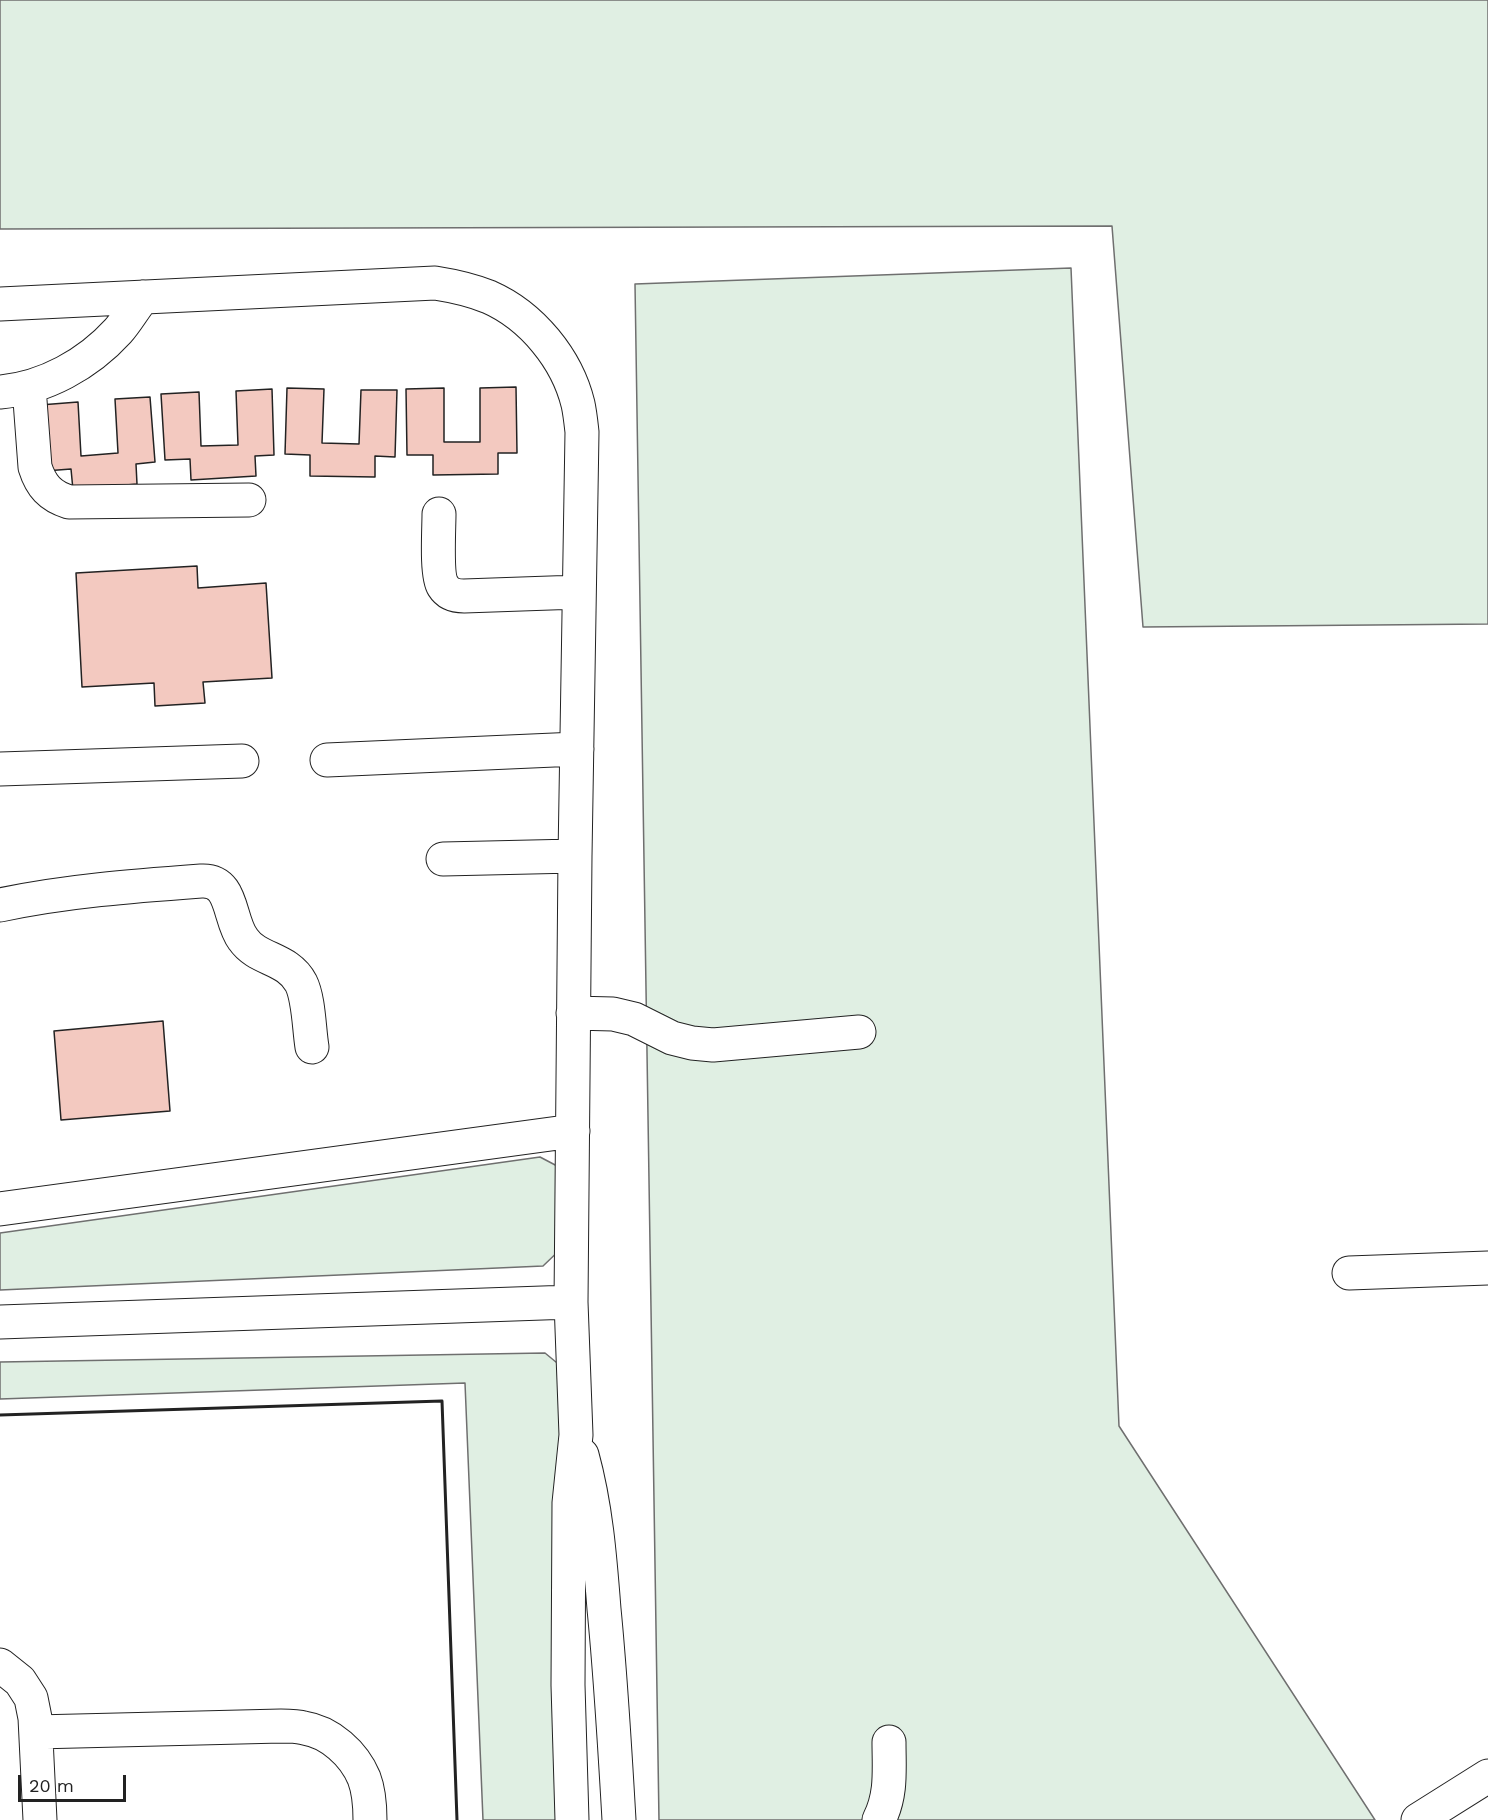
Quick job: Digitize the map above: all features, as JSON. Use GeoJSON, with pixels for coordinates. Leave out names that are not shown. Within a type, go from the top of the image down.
{"type":"FeatureCollection","features":[{"type":"Feature","properties":{"kind":"lane"},"geometry":{"type":"LineString","coordinates":[[0,304],[435,283],[472,291],[515,312],[537,330],[555,352],[569,377],[578,404],[582,432],[571,1302],[576,1435],[569,1503],[568,1685],[572,1820]]}},
{"type":"Feature","properties":{"kind":"lane"},"geometry":{"type":"LineString","coordinates":[[142,297],[119,330],[100,349],[54,378],[14,390],[39,479],[46,490],[57,498],[69,502],[249,500]]}},
{"type":"Feature","properties":{"kind":"lane"},"geometry":{"type":"LineString","coordinates":[[439,514],[440,574],[444,588],[449,593],[464,597],[579,592]]}},
{"type":"Feature","properties":{"kind":"lane"},"geometry":{"type":"LineString","coordinates":[[327,760],[577,749]]}},
{"type":"Feature","properties":{"kind":"lane"},"geometry":{"type":"LineString","coordinates":[[0,769],[242,761]]}},
{"type":"Feature","properties":{"kind":"lane"},"geometry":{"type":"LineString","coordinates":[[443,859],[575,856]]}},
{"type":"Feature","properties":{"kind":"lane"},"geometry":{"type":"LineString","coordinates":[[0,905],[35,897],[80,891],[201,881],[214,883],[226,892],[237,930],[245,942],[255,951],[288,967],[302,985],[312,1047]]}},
{"type":"Feature","properties":{"kind":"lane"},"geometry":{"type":"LineString","coordinates":[[573,1013],[624,1016],[654,1027],[672,1038],[713,1045],[859,1032]]}},
{"type":"Feature","properties":{"kind":"lane"},"geometry":{"type":"LineString","coordinates":[[0,1209],[573,1131]]}},
{"type":"Feature","properties":{"kind":"lane"},"geometry":{"type":"LineString","coordinates":[[1349,1273],[1488,1268]]}},
{"type":"Feature","properties":{"kind":"lane"},"geometry":{"type":"LineString","coordinates":[[0,1322],[571,1302]]}},
{"type":"Feature","properties":{"kind":"lane"},"geometry":{"type":"LineString","coordinates":[[576,1435],[593,1502],[598,1536],[611,1682],[619,1820]]}},
{"type":"Feature","properties":{"kind":"lane"},"geometry":{"type":"LineString","coordinates":[[0,1665],[20,1681],[31,1698],[35,1718],[40,1820]]}},
{"type":"Feature","properties":{"kind":"lane"},"geometry":{"type":"LineString","coordinates":[[36,1732],[281,1726],[307,1728],[330,1738],[350,1755],[364,1778],[370,1803],[370,1820]]}},
{"type":"Feature","properties":{"kind":"lane"},"geometry":{"type":"LineString","coordinates":[[879,1820],[889,1792],[889,1742]]}},
{"type":"Feature","properties":{"kind":"lane"},"geometry":{"type":"LineString","coordinates":[[1418,1820],[1488,1776]]}},
{"type":"Feature","properties":{"kind":"green space"},"geometry":{"type":"Polygon","coordinates":[[[0,0],[1488,0],[1488,624],[1143,627],[1112,226],[0,229],[0,0]]]}},
{"type":"Feature","properties":{"kind":"green space"},"geometry":{"type":"Polygon","coordinates":[[[1071,268],[1119,1426],[1375,1820],[659,1820],[635,284],[1071,268]]]}},
{"type":"Feature","properties":{"kind":"green space"},"geometry":{"type":"Polygon","coordinates":[[[540,1157],[559,1167],[565,1245],[543,1266],[0,1290],[0,1233],[540,1157]]]}},
{"type":"Feature","properties":{"kind":"green space"},"geometry":{"type":"Polygon","coordinates":[[[545,1353],[562,1367],[576,1820],[483,1820],[465,1383],[0,1399],[0,1362],[545,1353]]]}},
{"type":"Feature","properties":{"kind":"building"},"geometry":{"type":"Polygon","coordinates":[[[516,387],[517,453],[498,453],[498,474],[433,475],[433,455],[407,455],[406,389],[444,388],[444,442],[480,442],[480,388],[516,387]]]}},
{"type":"Feature","properties":{"kind":"building"},"geometry":{"type":"Polygon","coordinates":[[[287,388],[324,389],[322,443],[359,444],[361,390],[397,390],[395,457],[375,456],[375,477],[310,476],[310,455],[285,454],[287,388]]]}},
{"type":"Feature","properties":{"kind":"building"},"geometry":{"type":"Polygon","coordinates":[[[272,389],[274,455],[255,456],[256,476],[191,480],[190,459],[165,460],[161,394],[199,392],[201,446],[238,445],[236,391],[272,389]]]}},
{"type":"Feature","properties":{"kind":"building"},"geometry":{"type":"Polygon","coordinates":[[[150,397],[155,462],[136,464],[137,484],[73,490],[71,469],[45,471],[40,405],[78,402],[81,456],[118,453],[115,399],[150,397]]]}},
{"type":"Feature","properties":{"kind":"building"},"geometry":{"type":"Polygon","coordinates":[[[197,566],[198,588],[266,583],[272,678],[203,682],[205,703],[155,706],[154,683],[82,687],[76,573],[197,566]]]}},
{"type":"Feature","properties":{"kind":"building"},"geometry":{"type":"Polygon","coordinates":[[[163,1021],[170,1111],[61,1120],[54,1031],[163,1021]]]}},
{"type":"Feature","properties":{"kind":"wall"},"geometry":{"type":"LineString","coordinates":[[0,1415],[442,1401],[457,1820]]}}]}
